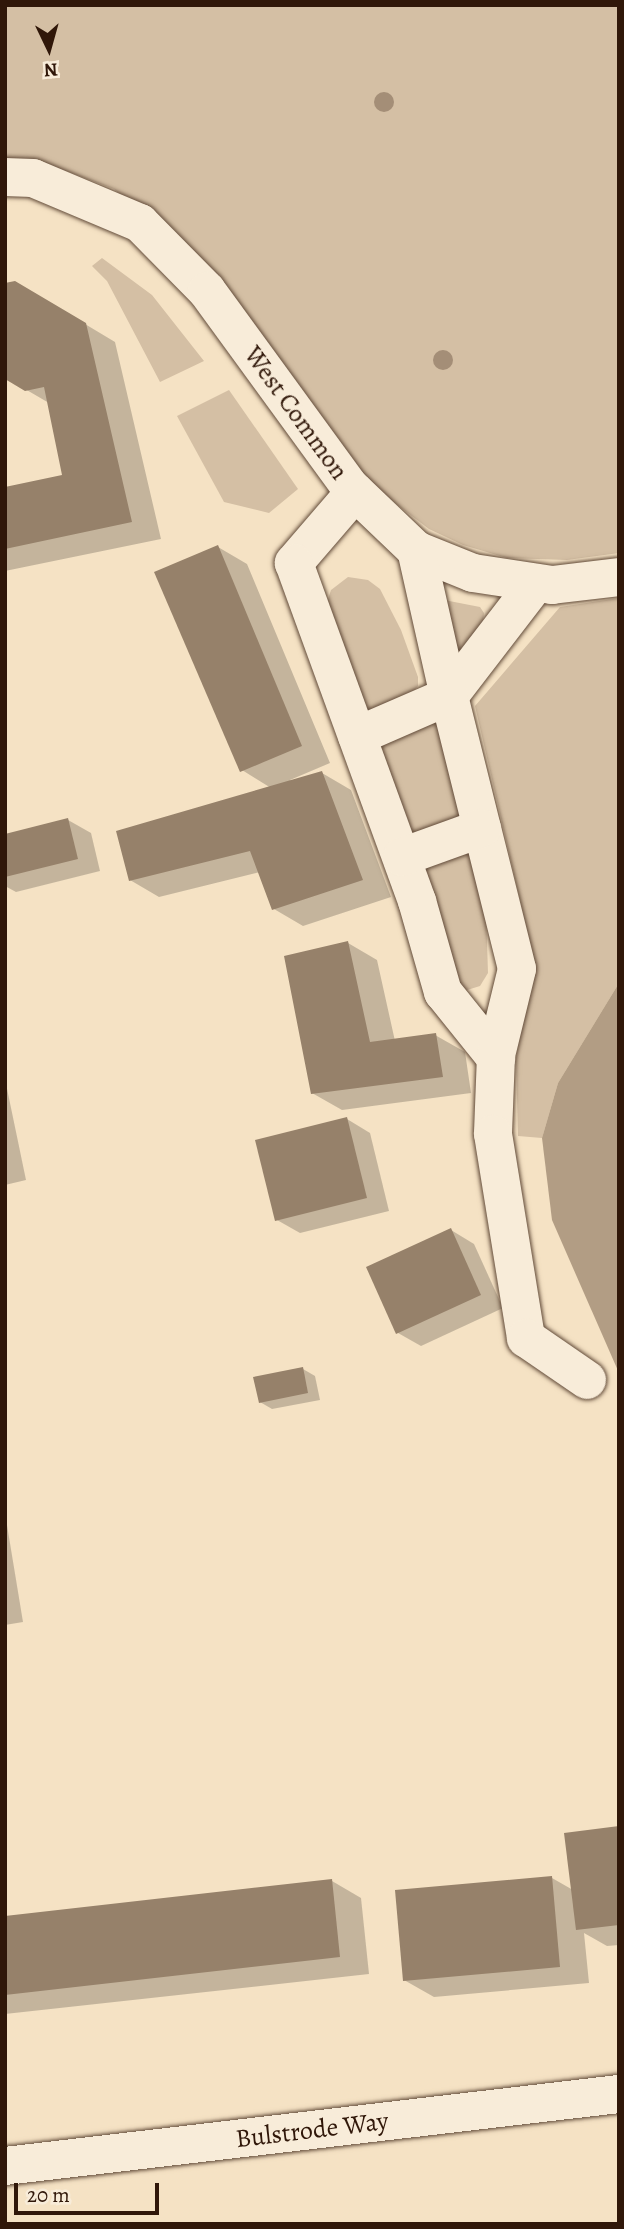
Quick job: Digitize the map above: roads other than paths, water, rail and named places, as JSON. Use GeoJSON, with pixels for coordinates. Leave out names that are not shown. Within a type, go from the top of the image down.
{"type":"FeatureCollection","features":[{"type":"Feature","properties":{"kind":"street","name":"West Common"},"geometry":{"type":"LineString","coordinates":[[5,177],[33,178],[140,223],[207,291],[355,492],[416,550],[473,573],[552,586],[619,577]]}},
{"type":"Feature","properties":{"kind":"street"},"geometry":{"type":"LineString","coordinates":[[355,492],[294,564],[402,857],[443,992],[496,1058]]}},
{"type":"Feature","properties":{"kind":"street"},"geometry":{"type":"LineString","coordinates":[[416,550],[449,696],[517,969],[496,1058],[493,1134],[526,1338],[587,1380]]}},
{"type":"Feature","properties":{"kind":"street"},"geometry":{"type":"LineString","coordinates":[[357,736],[449,696],[536,583]]}},
{"type":"Feature","properties":{"kind":"street"},"geometry":{"type":"LineString","coordinates":[[402,857],[482,828]]}},
{"type":"Feature","properties":{"kind":"street","name":"Bulstrode Way"},"geometry":{"type":"LineString","coordinates":[[5,2166],[619,2094]]}}]}
